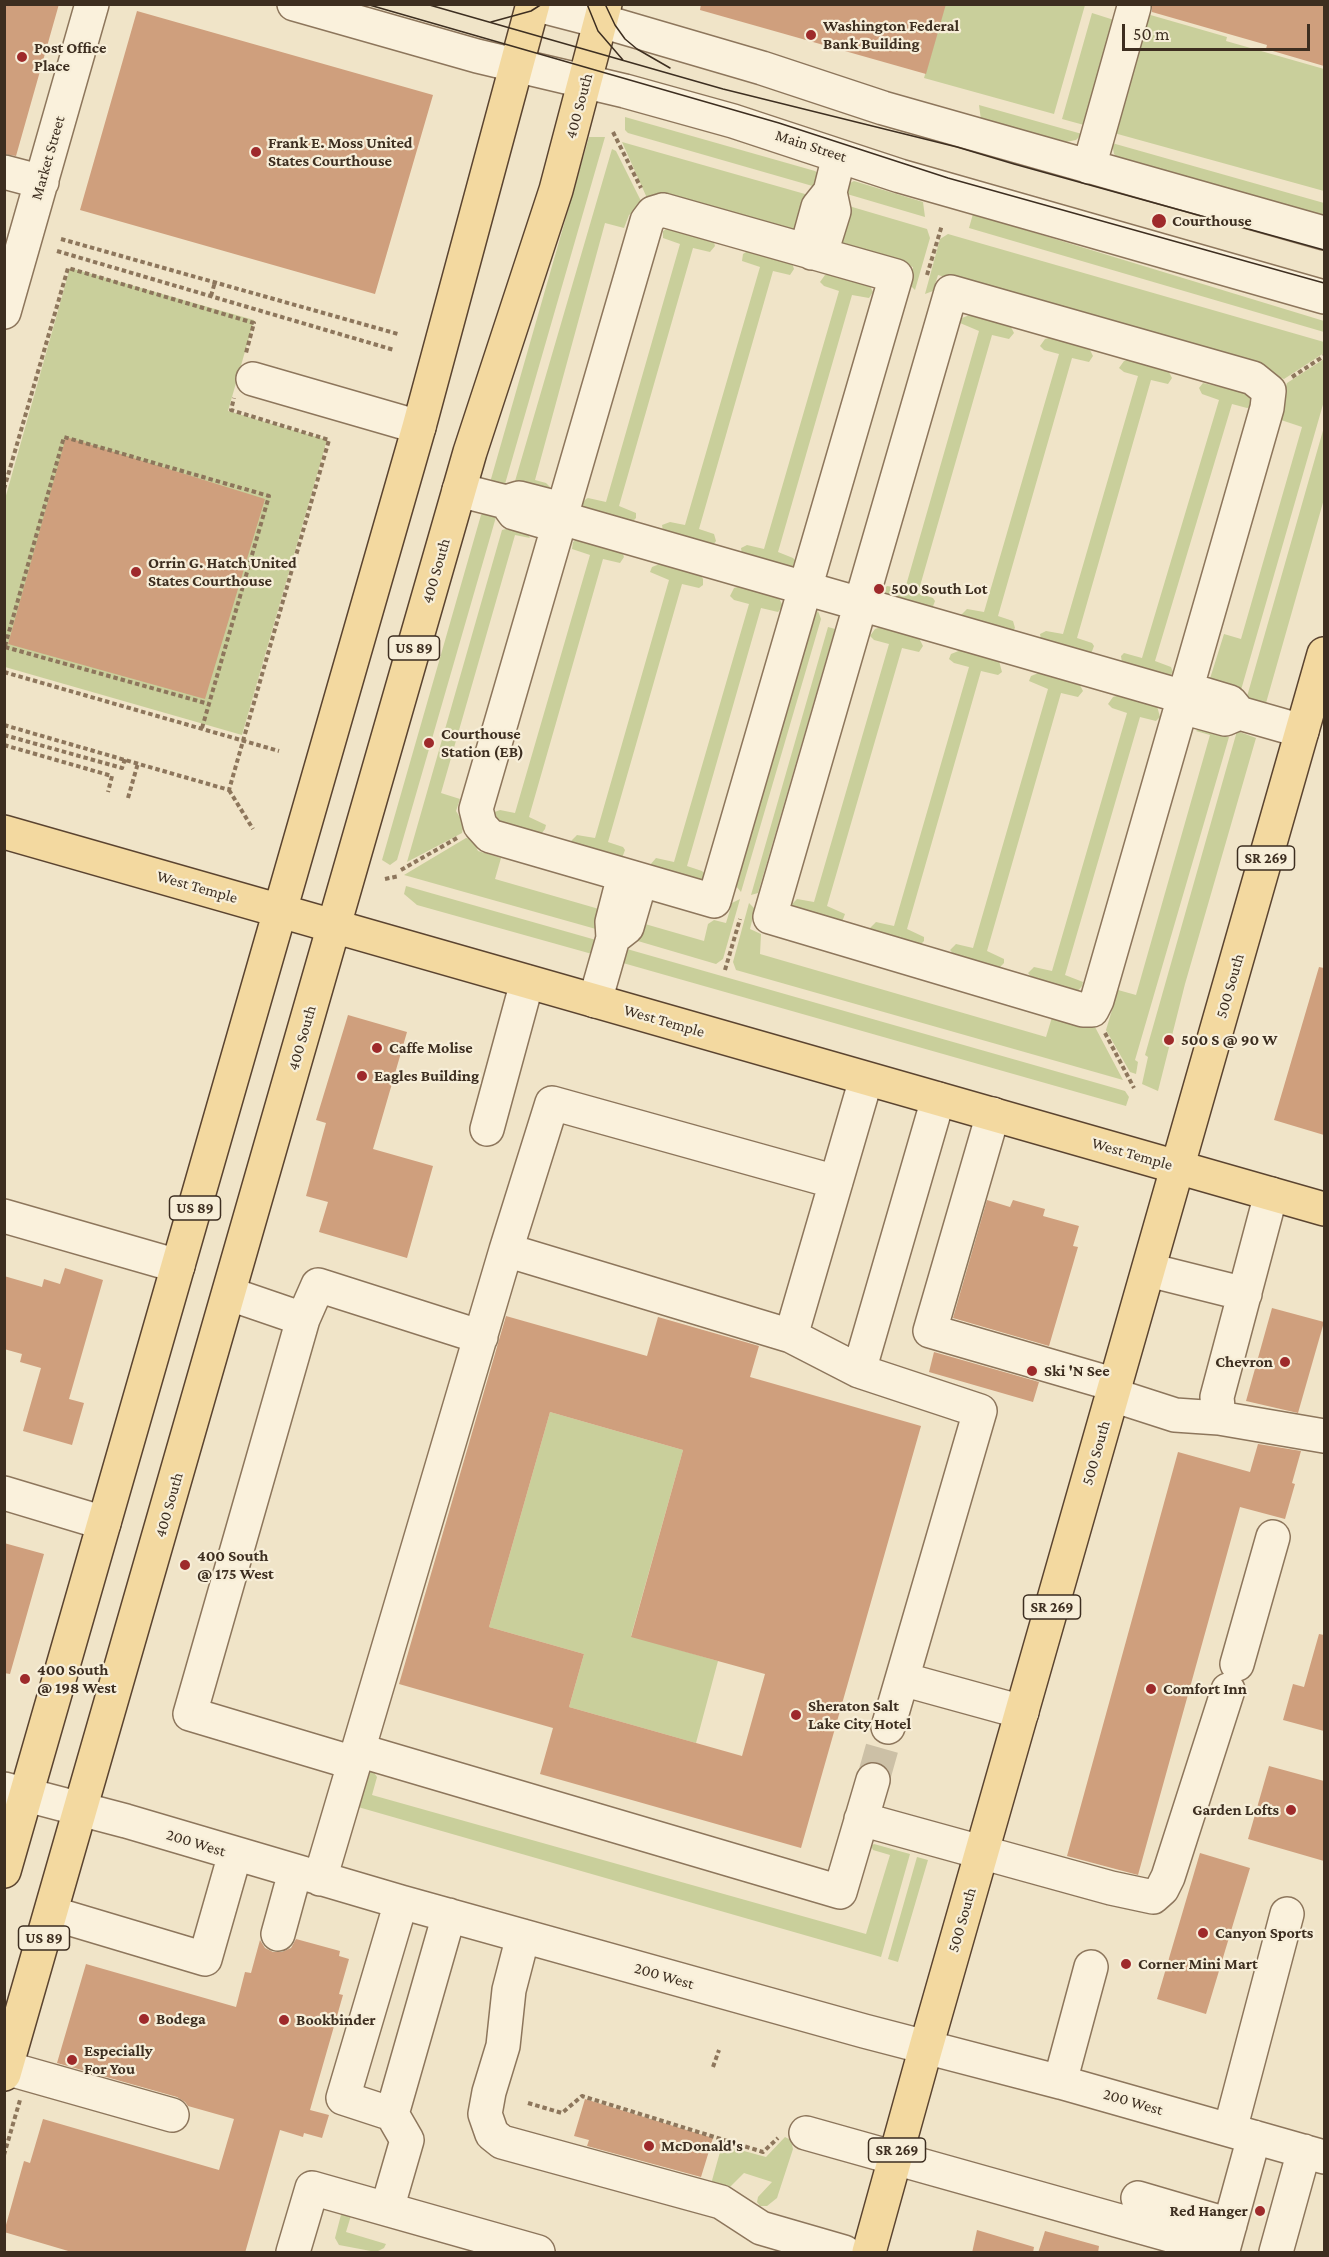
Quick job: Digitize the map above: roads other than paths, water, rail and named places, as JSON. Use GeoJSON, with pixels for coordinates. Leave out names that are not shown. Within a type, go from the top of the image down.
{"type":"FeatureCollection","features":[{"type":"Feature","properties":{"kind":"main road","name":"US 89"},"geometry":{"type":"LineString","coordinates":[[4,1871],[15,1791],[104,1522],[419,428],[533,4]]}},
{"type":"Feature","properties":{"kind":"main road","name":"400 South"},"geometry":{"type":"LineString","coordinates":[[5,2071],[230,1294],[459,490],[556,190],[603,13]]}},
{"type":"Feature","properties":{"kind":"main road","name":"500 South"},"geometry":{"type":"LineString","coordinates":[[869,2253],[1324,654]]}},
{"type":"Feature","properties":{"kind":"main road","name":"West Temple"},"geometry":{"type":"LineString","coordinates":[[4,832],[1324,1209]]}},
{"type":"Feature","properties":{"kind":"street","name":"Market Street"},"geometry":{"type":"LineString","coordinates":[[4,312],[92,4]]}},
{"type":"Feature","properties":{"kind":"street","name":"Main Street"},"geometry":{"type":"LineString","coordinates":[[294,4],[733,121],[900,176],[1324,297]]}},
{"type":"Feature","properties":{"kind":"street"},"geometry":{"type":"LineString","coordinates":[[533,4],[603,13],[883,108],[1324,233]]}},
{"type":"Feature","properties":{"kind":"street"},"geometry":{"type":"LineString","coordinates":[[1089,167],[1134,7]]}},
{"type":"Feature","properties":{"kind":"street"},"geometry":{"type":"LineString","coordinates":[[812,253],[810,236],[818,207],[830,192],[839,156]]}},
{"type":"Feature","properties":{"kind":"street"},"geometry":{"type":"LineString","coordinates":[[4,172],[42,182]]}},
{"type":"Feature","properties":{"kind":"street"},"geometry":{"type":"LineString","coordinates":[[663,210],[812,253],[896,276],[714,901],[490,836],[480,825],[476,809],[647,222],[653,213],[663,210]]}},
{"type":"Feature","properties":{"kind":"street"},"geometry":{"type":"LineString","coordinates":[[951,292],[1253,378],[1269,391],[1267,408],[1092,1011],[770,917],[861,604],[951,292]]}},
{"type":"Feature","properties":{"kind":"street"},"geometry":{"type":"LineString","coordinates":[[245,374],[419,428]]}},
{"type":"Feature","properties":{"kind":"street"},"geometry":{"type":"LineString","coordinates":[[459,490],[506,502],[514,513],[545,522],[561,518],[1184,697],[1200,693],[1230,702],[1239,713],[1302,732]]}},
{"type":"Feature","properties":{"kind":"street"},"geometry":{"type":"LineString","coordinates":[[595,1001],[613,939],[627,927],[636,896],[633,878]]}},
{"type":"Feature","properties":{"kind":"street"},"geometry":{"type":"LineString","coordinates":[[487,1130],[527,982]]}},
{"type":"Feature","properties":{"kind":"street"},"geometry":{"type":"LineString","coordinates":[[791,1336],[866,1079]]}},
{"type":"Feature","properties":{"kind":"street"},"geometry":{"type":"LineString","coordinates":[[859,1371],[938,1099]]}},
{"type":"Feature","properties":{"kind":"street"},"geometry":{"type":"LineString","coordinates":[[278,1934],[308,1876],[356,1756],[552,1103],[836,1182]]}},
{"type":"Feature","properties":{"kind":"street"},"geometry":{"type":"LineString","coordinates":[[993,1114],[930,1331],[1114,1390],[1175,1415],[1219,1418],[1324,1436]]}},
{"type":"Feature","properties":{"kind":"street"},"geometry":{"type":"LineString","coordinates":[[1219,1418],[1217,1397],[1271,1194]]}},
{"type":"Feature","properties":{"kind":"street"},"geometry":{"type":"LineString","coordinates":[[10,1225],[178,1266]]}},
{"type":"Feature","properties":{"kind":"street"},"geometry":{"type":"LineString","coordinates":[[506,1250],[791,1336],[859,1371],[980,1411],[888,1727]]}},
{"type":"Feature","properties":{"kind":"street"},"geometry":{"type":"LineString","coordinates":[[1149,1270],[1245,1294]]}},
{"type":"Feature","properties":{"kind":"street"},"geometry":{"type":"LineString","coordinates":[[481,1337],[318,1285],[303,1319],[190,1714],[356,1756],[840,1892],[873,1780]]}},
{"type":"Feature","properties":{"kind":"street"},"geometry":{"type":"LineString","coordinates":[[230,1294],[303,1319]]}},
{"type":"Feature","properties":{"kind":"street"},"geometry":{"type":"LineString","coordinates":[[4,1494],[104,1522]]}},
{"type":"Feature","properties":{"kind":"street"},"geometry":{"type":"LineString","coordinates":[[861,1819],[1154,1897],[1168,1877],[1232,1677],[1273,1537]]}},
{"type":"Feature","properties":{"kind":"street"},"geometry":{"type":"LineString","coordinates":[[902,1679],[1022,1712]]}},
{"type":"Feature","properties":{"kind":"street","name":"200 West"},"geometry":{"type":"LineString","coordinates":[[15,1791],[401,1902],[1060,2082],[1314,2154]]}},
{"type":"Feature","properties":{"kind":"street"},"geometry":{"type":"LineString","coordinates":[[51,1913],[205,1959],[235,1854]]}},
{"type":"Feature","properties":{"kind":"street"},"geometry":{"type":"LineString","coordinates":[[387,2209],[407,2140],[392,2114],[343,2098],[401,1902]]}},
{"type":"Feature","properties":{"kind":"street"},"geometry":{"type":"LineString","coordinates":[[1213,2241],[1242,2134],[1287,1914]]}},
{"type":"Feature","properties":{"kind":"street"},"geometry":{"type":"LineString","coordinates":[[392,2114],[448,1915]]}},
{"type":"Feature","properties":{"kind":"street"},"geometry":{"type":"LineString","coordinates":[[523,1936],[508,1990],[503,2046],[485,2114],[492,2134],[502,2142],[721,2202],[761,2228],[844,2253]]}},
{"type":"Feature","properties":{"kind":"street"},"geometry":{"type":"LineString","coordinates":[[1060,2082],[1091,1968]]}},
{"type":"Feature","properties":{"kind":"street"},"geometry":{"type":"LineString","coordinates":[[5,2071],[172,2115]]}},
{"type":"Feature","properties":{"kind":"street"},"geometry":{"type":"LineString","coordinates":[[793,2135],[896,2157],[1213,2241]]}},
{"type":"Feature","properties":{"kind":"street"},"geometry":{"type":"LineString","coordinates":[[1276,2253],[1314,2154]]}},
{"type":"Feature","properties":{"kind":"street"},"geometry":{"type":"LineString","coordinates":[[293,2253],[312,2188],[538,2253]]}},
{"type":"Feature","properties":{"kind":"street"},"geometry":{"type":"LineString","coordinates":[[1138,2198],[1213,2241]]}},
{"type":"Feature","properties":{"kind":"tunnel"},"geometry":{"type":"LineString","coordinates":[[873,1780],[888,1727]]}},
{"type":"Feature","properties":{"kind":"tram line"},"geometry":{"type":"LineString","coordinates":[[366,4],[779,123],[948,178],[1324,283]]}},
{"type":"Feature","properties":{"kind":"tram line"},"geometry":{"type":"LineString","coordinates":[[426,4],[723,89],[957,147],[1324,250]]}},
{"type":"Feature","properties":{"kind":"tram line"},"geometry":{"type":"LineString","coordinates":[[460,4],[493,4]]}},
{"type":"Feature","properties":{"kind":"tram line"},"geometry":{"type":"LineString","coordinates":[[491,22],[531,11],[542,4]]}},
{"type":"Feature","properties":{"kind":"tram line"},"geometry":{"type":"LineString","coordinates":[[587,4],[598,31],[623,60]]}},
{"type":"Feature","properties":{"kind":"tram line"},"geometry":{"type":"LineString","coordinates":[[605,4],[625,39],[637,49],[670,68]]}},
{"type":"Feature","properties":{"kind":"place","name":"Washington Federal Bank Building"},"geometry":{"type":"Point","coordinates":[811,35]}},
{"type":"Feature","properties":{"kind":"place","name":"Post Office Place"},"geometry":{"type":"Point","coordinates":[22,57]}},
{"type":"Feature","properties":{"kind":"place","name":"Frank E. Moss United States Courthouse"},"geometry":{"type":"Point","coordinates":[256,152]}},
{"type":"Feature","properties":{"kind":"place","name":"Courthouse"},"geometry":{"type":"Point","coordinates":[1159,221]}},
{"type":"Feature","properties":{"kind":"place","name":"Orrin G. Hatch United States Courthouse"},"geometry":{"type":"Point","coordinates":[136,572]}},
{"type":"Feature","properties":{"kind":"place","name":"500 South Lot"},"geometry":{"type":"Point","coordinates":[879,589]}},
{"type":"Feature","properties":{"kind":"place","name":"Courthouse Station (EB)"},"geometry":{"type":"Point","coordinates":[429,743]}},
{"type":"Feature","properties":{"kind":"place","name":"500 S @ 90 W"},"geometry":{"type":"Point","coordinates":[1169,1040]}},
{"type":"Feature","properties":{"kind":"place","name":"Caffe Molise"},"geometry":{"type":"Point","coordinates":[377,1048]}},
{"type":"Feature","properties":{"kind":"place","name":"Eagles Building"},"geometry":{"type":"Point","coordinates":[362,1076]}},
{"type":"Feature","properties":{"kind":"place","name":"Chevron"},"geometry":{"type":"Point","coordinates":[1285,1362]}},
{"type":"Feature","properties":{"kind":"place","name":"Ski 'N See"},"geometry":{"type":"Point","coordinates":[1032,1371]}},
{"type":"Feature","properties":{"kind":"place","name":"400 South @ 175 West"},"geometry":{"type":"Point","coordinates":[185,1565]}},
{"type":"Feature","properties":{"kind":"place","name":"400 South @ 198 West"},"geometry":{"type":"Point","coordinates":[25,1679]}},
{"type":"Feature","properties":{"kind":"place","name":"Comfort Inn"},"geometry":{"type":"Point","coordinates":[1151,1689]}},
{"type":"Feature","properties":{"kind":"place","name":"Sheraton Salt Lake City Hotel"},"geometry":{"type":"Point","coordinates":[796,1715]}},
{"type":"Feature","properties":{"kind":"place","name":"Garden Lofts"},"geometry":{"type":"Point","coordinates":[1291,1810]}},
{"type":"Feature","properties":{"kind":"place","name":"Canyon Sports"},"geometry":{"type":"Point","coordinates":[1203,1933]}},
{"type":"Feature","properties":{"kind":"place","name":"Corner Mini Mart"},"geometry":{"type":"Point","coordinates":[1126,1964]}},
{"type":"Feature","properties":{"kind":"place","name":"Bodega"},"geometry":{"type":"Point","coordinates":[144,2019]}},
{"type":"Feature","properties":{"kind":"place","name":"Bookbinder"},"geometry":{"type":"Point","coordinates":[284,2020]}},
{"type":"Feature","properties":{"kind":"place","name":"Especially For You"},"geometry":{"type":"Point","coordinates":[72,2060]}},
{"type":"Feature","properties":{"kind":"place","name":"McDonald's"},"geometry":{"type":"Point","coordinates":[649,2146]}},
{"type":"Feature","properties":{"kind":"place","name":"Red Hanger"},"geometry":{"type":"Point","coordinates":[1260,2211]}}]}
